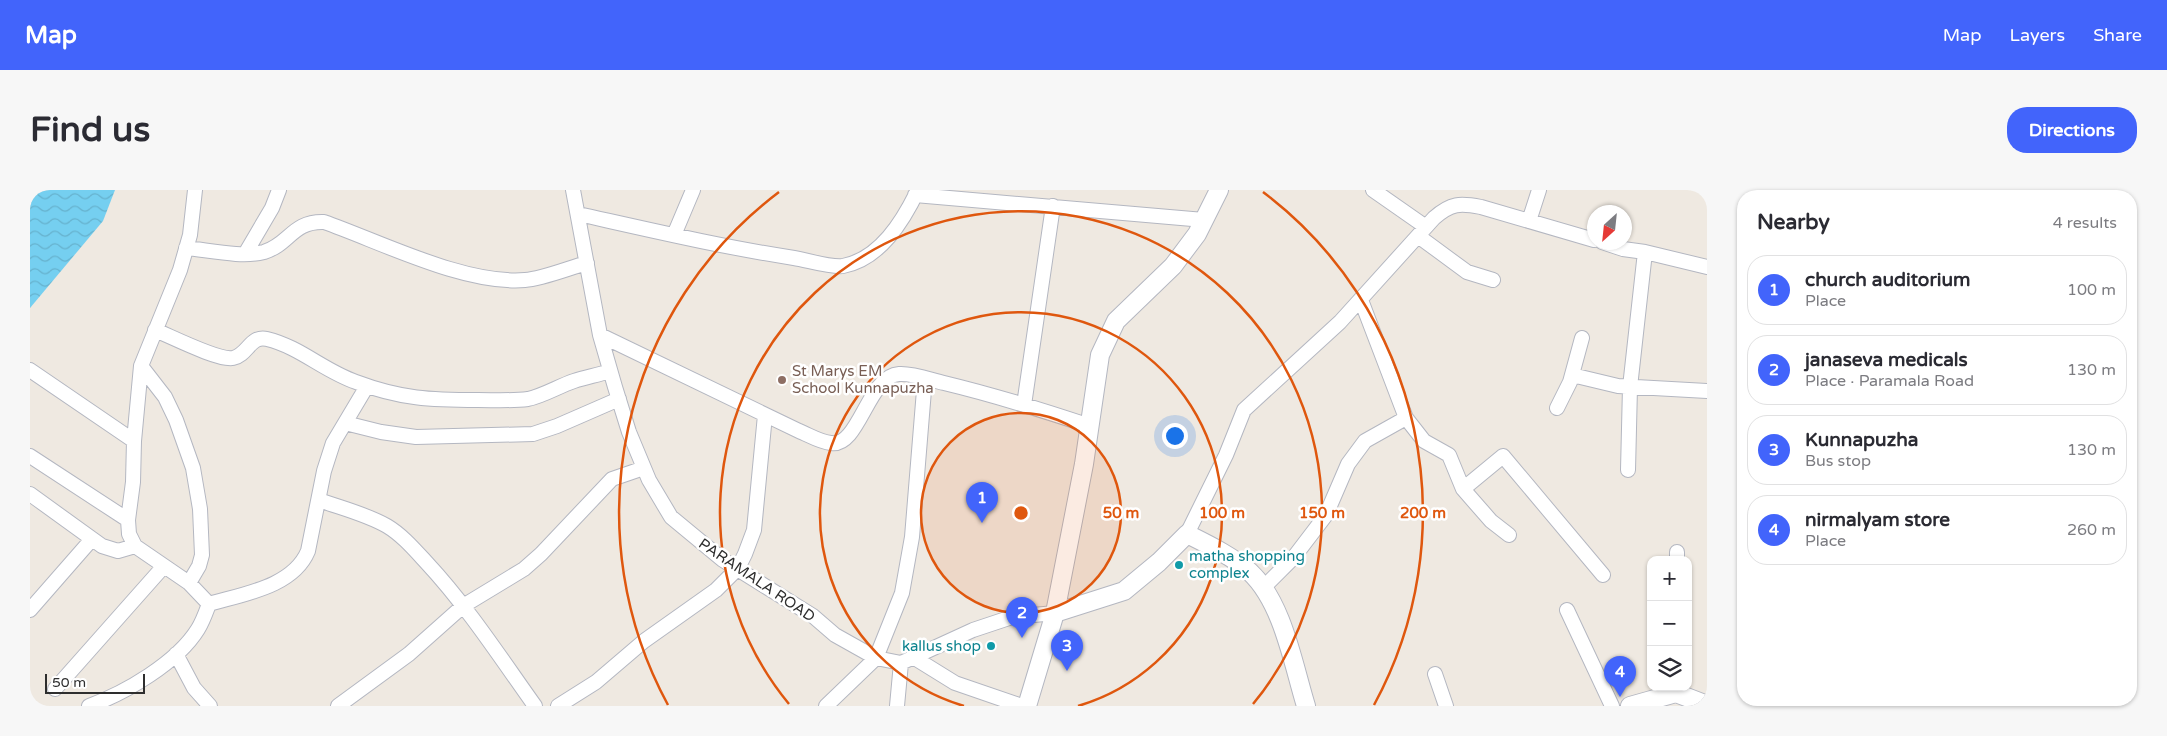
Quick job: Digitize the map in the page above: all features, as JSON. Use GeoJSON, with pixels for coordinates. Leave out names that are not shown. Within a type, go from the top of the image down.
{"type":"FeatureCollection","features":[{"type":"Feature","properties":{"kind":"street"},"geometry":{"type":"LineString","coordinates":[[195,190],[190,235],[180,270],[142,366],[134,441],[133,482],[128,534],[135,546],[189,583],[209,604]]}},
{"type":"Feature","properties":{"kind":"street"},"geometry":{"type":"LineString","coordinates":[[245,254],[272,208],[279,190]]}},
{"type":"Feature","properties":{"kind":"street","name":"PARAMALA ROAD"},"geometry":{"type":"LineString","coordinates":[[573,190],[600,334],[618,399],[644,468],[671,517],[717,555],[813,616],[835,635],[876,658],[907,660]]}},
{"type":"Feature","properties":{"kind":"street"},"geometry":{"type":"LineString","coordinates":[[674,235],[694,190]]}},
{"type":"Feature","properties":{"kind":"street"},"geometry":{"type":"LineString","coordinates":[[1027,706],[1055,613],[1084,464],[1100,354],[1116,321],[1173,266],[1197,234],[1219,190]]}},
{"type":"Feature","properties":{"kind":"street"},"geometry":{"type":"LineString","coordinates":[[1373,190],[1467,272],[1493,280]]}},
{"type":"Feature","properties":{"kind":"street"},"geometry":{"type":"LineString","coordinates":[[1529,221],[1539,190]]}},
{"type":"Feature","properties":{"kind":"street"},"geometry":{"type":"LineString","coordinates":[[578,214],[744,251],[842,266],[870,255],[890,236],[908,211],[916,192],[1204,220]]}},
{"type":"Feature","properties":{"kind":"street"},"geometry":{"type":"LineString","coordinates":[[907,660],[973,630],[1012,617],[1055,613],[1124,591],[1159,562],[1187,534],[1226,455],[1244,410],[1312,349],[1361,300],[1446,208],[1462,204],[1481,207],[1587,238]]}},
{"type":"Feature","properties":{"kind":"street"},"geometry":{"type":"LineString","coordinates":[[1024,405],[1053,206]]}},
{"type":"Feature","properties":{"kind":"street"},"geometry":{"type":"LineString","coordinates":[[186,248],[245,254],[263,252],[275,246],[298,228],[312,222],[324,222],[417,257],[483,278],[525,280],[587,262]]}},
{"type":"Feature","properties":{"kind":"street"},"geometry":{"type":"LineString","coordinates":[[1630,250],[1707,263]]}},
{"type":"Feature","properties":{"kind":"street"},"geometry":{"type":"LineString","coordinates":[[1628,470],[1630,387],[1645,252]]}},
{"type":"Feature","properties":{"kind":"street"},"geometry":{"type":"LineString","coordinates":[[1361,300],[1406,418],[1424,441],[1449,455],[1464,489],[1491,521],[1509,535]]}},
{"type":"Feature","properties":{"kind":"street"},"geometry":{"type":"LineString","coordinates":[[155,330],[218,356],[232,358],[238,356],[252,341],[261,338],[274,341],[292,348],[353,382],[390,394],[415,399],[506,400],[529,398],[574,381],[610,371]]}},
{"type":"Feature","properties":{"kind":"street"},"geometry":{"type":"LineString","coordinates":[[600,334],[765,414],[832,444],[843,441],[856,426],[869,402],[885,380],[899,374],[925,378],[1024,405],[1090,426]]}},
{"type":"Feature","properties":{"kind":"street"},"geometry":{"type":"LineString","coordinates":[[1556,408],[1572,375],[1582,338]]}},
{"type":"Feature","properties":{"kind":"street"},"geometry":{"type":"LineString","coordinates":[[142,366],[165,397],[176,420],[192,468],[200,509],[202,554],[199,566],[189,583]]}},
{"type":"Feature","properties":{"kind":"street"},"geometry":{"type":"LineString","coordinates":[[30,370],[134,441]]}},
{"type":"Feature","properties":{"kind":"street"},"geometry":{"type":"LineString","coordinates":[[1572,375],[1630,387],[1707,391]]}},
{"type":"Feature","properties":{"kind":"street"},"geometry":{"type":"LineString","coordinates":[[826,706],[876,658],[899,601],[904,584],[912,537],[925,378]]}},
{"type":"Feature","properties":{"kind":"street"},"geometry":{"type":"LineString","coordinates":[[209,604],[264,588],[297,570],[308,551],[324,471],[333,443],[368,386]]}},
{"type":"Feature","properties":{"kind":"street"},"geometry":{"type":"LineString","coordinates":[[346,423],[380,432],[416,437],[533,434],[557,426],[618,399]]}},
{"type":"Feature","properties":{"kind":"street"},"geometry":{"type":"LineString","coordinates":[[558,706],[596,682],[644,641],[716,590],[738,568],[746,554],[754,530],[765,414]]}},
{"type":"Feature","properties":{"kind":"street"},"geometry":{"type":"LineString","coordinates":[[1263,588],[1294,557],[1326,515],[1348,464],[1365,441],[1406,418]]}},
{"type":"Feature","properties":{"kind":"street"},"geometry":{"type":"LineString","coordinates":[[30,456],[128,520]]}},
{"type":"Feature","properties":{"kind":"street"},"geometry":{"type":"LineString","coordinates":[[1464,489],[1503,456],[1603,575]]}},
{"type":"Feature","properties":{"kind":"street"},"geometry":{"type":"LineString","coordinates":[[338,706],[409,654],[463,606],[524,569],[541,554],[612,479],[644,468]]}},
{"type":"Feature","properties":{"kind":"street"},"geometry":{"type":"LineString","coordinates":[[32,500],[102,546],[118,551],[135,546]]}},
{"type":"Feature","properties":{"kind":"street"},"geometry":{"type":"LineString","coordinates":[[319,500],[370,518],[388,527],[406,540],[463,606],[535,706]]}},
{"type":"Feature","properties":{"kind":"street"},"geometry":{"type":"LineString","coordinates":[[1187,534],[1218,549],[1250,572],[1263,588],[1280,619],[1306,706]]}},
{"type":"Feature","properties":{"kind":"street"},"geometry":{"type":"LineString","coordinates":[[30,610],[92,539]]}},
{"type":"Feature","properties":{"kind":"street"},"geometry":{"type":"LineString","coordinates":[[55,689],[164,566]]}},
{"type":"Feature","properties":{"kind":"street"},"geometry":{"type":"LineString","coordinates":[[89,706],[140,682],[176,654],[198,629],[209,604]]}},
{"type":"Feature","properties":{"kind":"street"},"geometry":{"type":"LineString","coordinates":[[1567,610],[1612,706]]}},
{"type":"Feature","properties":{"kind":"street"},"geometry":{"type":"LineString","coordinates":[[176,654],[194,688],[210,706]]}},
{"type":"Feature","properties":{"kind":"street"},"geometry":{"type":"LineString","coordinates":[[897,706],[907,660]]}},
{"type":"Feature","properties":{"kind":"street"},"geometry":{"type":"LineString","coordinates":[[907,660],[955,683],[1022,706]]}},
{"type":"Feature","properties":{"kind":"street"},"geometry":{"type":"LineString","coordinates":[[1435,674],[1446,706]]}},
{"type":"Feature","properties":{"kind":"street"},"geometry":{"type":"LineString","coordinates":[[1630,706],[1674,691]]}},
{"type":"Feature","properties":{"kind":"street"},"geometry":{"type":"LineString","coordinates":[[1679,691],[1707,705]]}},
{"type":"Feature","properties":{"kind":"water"},"geometry":{"type":"Polygon","coordinates":[[[30,190],[115,190],[103,221],[30,308],[30,190]]]}},
{"type":"Feature","properties":{"kind":"place","name":"St Marys EM School Kunnapuzha"},"geometry":{"type":"Point","coordinates":[782,380]}},
{"type":"Feature","properties":{"kind":"place","name":"church auditorium"},"geometry":{"type":"Point","coordinates":[982,523]}},
{"type":"Feature","properties":{"kind":"place","name":"matha shopping complex"},"geometry":{"type":"Point","coordinates":[1179,565]}},
{"type":"Feature","properties":{"kind":"place","name":"janaseva medicals"},"geometry":{"type":"Point","coordinates":[1022,638]}},
{"type":"Feature","properties":{"kind":"place","name":"kallus shop"},"geometry":{"type":"Point","coordinates":[991,646]}},
{"type":"Feature","properties":{"kind":"place","name":"Kunnapuzha"},"geometry":{"type":"Point","coordinates":[1067,671]}},
{"type":"Feature","properties":{"kind":"place","name":"nirmalyam store"},"geometry":{"type":"Point","coordinates":[1620,697]}}]}
